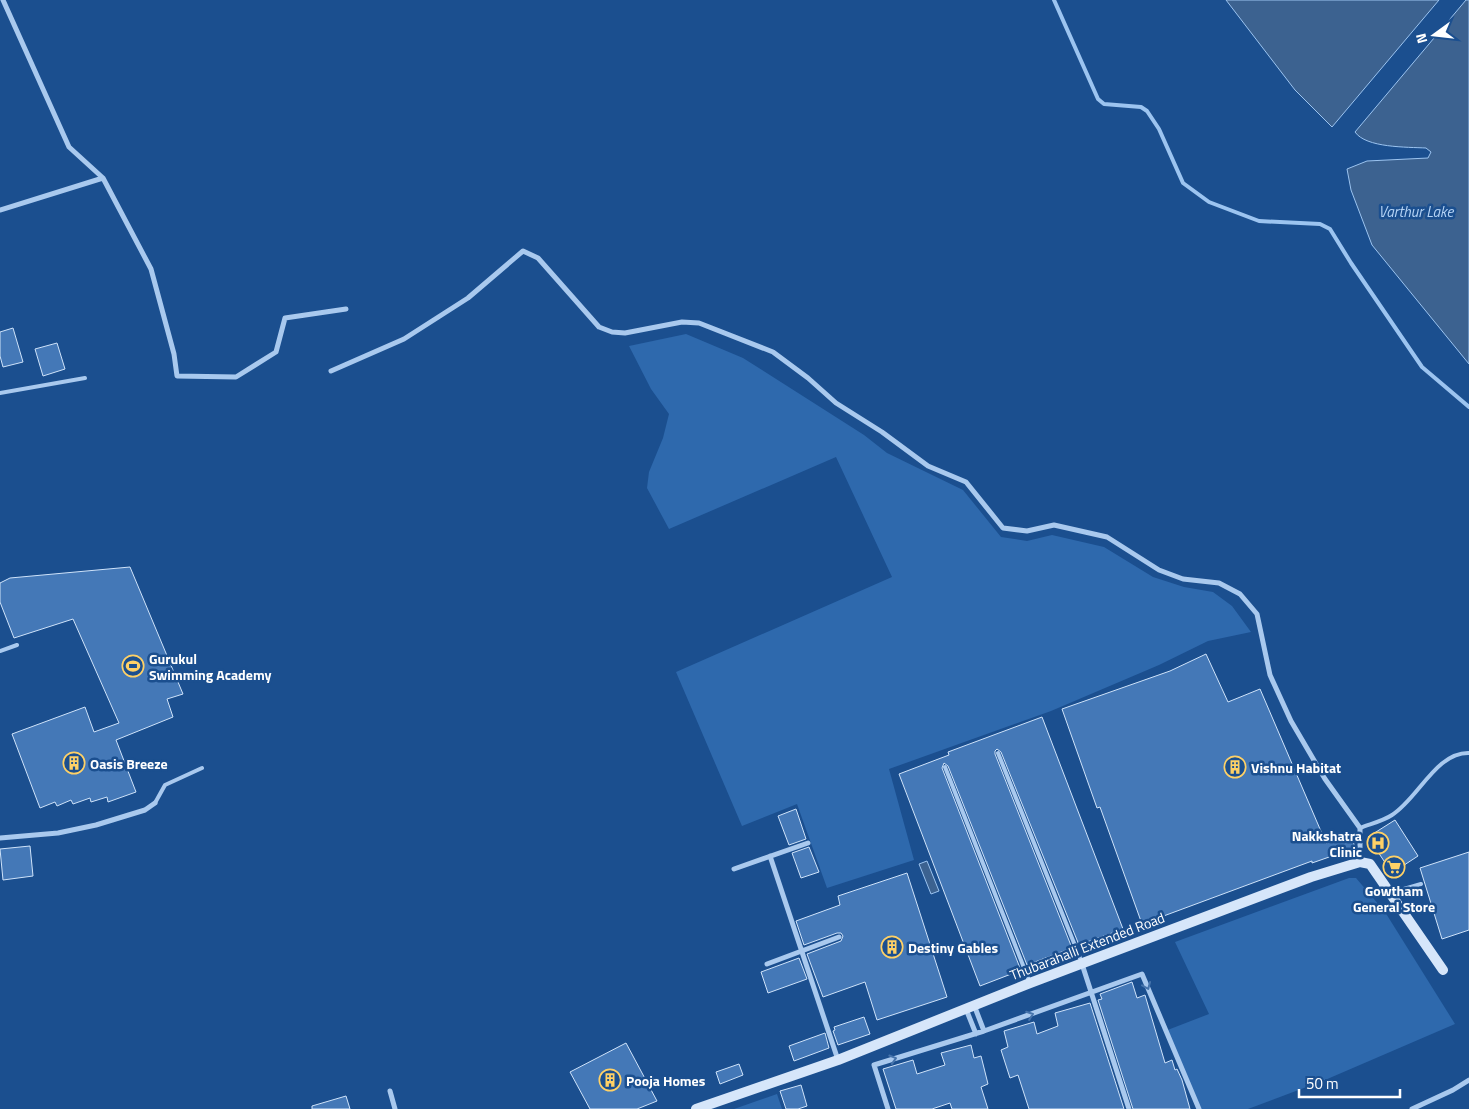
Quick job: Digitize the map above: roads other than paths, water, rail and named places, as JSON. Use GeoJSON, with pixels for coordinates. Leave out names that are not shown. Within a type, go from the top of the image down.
{"type":"FeatureCollection","features":[{"type":"Feature","properties":{"kind":"street"},"geometry":{"type":"LineString","coordinates":[[3,0],[69,147],[103,178],[151,269],[174,354],[177,376],[236,377],[276,352],[285,318],[346,309]]}},
{"type":"Feature","properties":{"kind":"street"},"geometry":{"type":"LineString","coordinates":[[0,210],[103,178]]}},
{"type":"Feature","properties":{"kind":"street"},"geometry":{"type":"LineString","coordinates":[[331,371],[404,339],[468,298],[523,251],[538,258],[599,326],[612,332],[625,332],[682,322],[699,323],[773,352],[836,403],[882,432],[928,466],[966,482],[1003,528],[1027,531],[1054,525],[1108,537],[1160,570],[1183,579],[1219,583],[1240,594],[1257,614],[1270,675],[1291,721],[1325,778],[1360,828],[1360,862],[1370,864],[1443,970]]}},
{"type":"Feature","properties":{"kind":"street"},"geometry":{"type":"LineString","coordinates":[[0,838],[58,833],[86,827],[144,810],[155,803]]}},
{"type":"Feature","properties":{"kind":"street"},"geometry":{"type":"LineString","coordinates":[[734,869],[808,843]]}},
{"type":"Feature","properties":{"kind":"street"},"geometry":{"type":"LineString","coordinates":[[770,856],[838,1060]]}},
{"type":"Feature","properties":{"kind":"street","name":"Thubarahalli Extended Road"},"geometry":{"type":"LineString","coordinates":[[696,1109],[838,1060],[1082,963],[1311,877],[1360,862]]}},
{"type":"Feature","properties":{"kind":"street"},"geometry":{"type":"LineString","coordinates":[[767,964],[839,937]]}},
{"type":"Feature","properties":{"kind":"street"},"geometry":{"type":"LineString","coordinates":[[1082,963],[1129,1109]]}},
{"type":"Feature","properties":{"kind":"street"},"geometry":{"type":"LineString","coordinates":[[888,1109],[874,1065],[976,1034],[1142,974],[1199,1109]]}},
{"type":"Feature","properties":{"kind":"street"},"geometry":{"type":"LineString","coordinates":[[970,1007],[984,1031]]}},
{"type":"Feature","properties":{"kind":"street"},"geometry":{"type":"LineString","coordinates":[[970,1007],[976,1034]]}},
{"type":"Feature","properties":{"kind":"street"},"geometry":{"type":"LineString","coordinates":[[1412,1109],[1453,1090],[1469,1080]]}},
{"type":"Feature","properties":{"kind":"street"},"geometry":{"type":"LineString","coordinates":[[390,1091],[395,1109]]}},
{"type":"Feature","properties":{"kind":"lane"},"geometry":{"type":"LineString","coordinates":[[0,394],[85,378]]}},
{"type":"Feature","properties":{"kind":"lane"},"geometry":{"type":"LineString","coordinates":[[0,651],[17,645]]}},
{"type":"Feature","properties":{"kind":"lane"},"geometry":{"type":"LineString","coordinates":[[998,753],[1082,963]]}},
{"type":"Feature","properties":{"kind":"lane"},"geometry":{"type":"LineString","coordinates":[[1360,828],[1393,815],[1415,795],[1427,778],[1444,761],[1469,753]]}},
{"type":"Feature","properties":{"kind":"lane"},"geometry":{"type":"LineString","coordinates":[[945,767],[1030,983]]}},
{"type":"Feature","properties":{"kind":"lane"},"geometry":{"type":"LineString","coordinates":[[155,803],[166,785],[202,768]]}},
{"type":"Feature","properties":{"kind":"lane"},"geometry":{"type":"LineString","coordinates":[[1390,893],[1421,884]]}},
{"type":"Feature","properties":{"kind":"water"},"geometry":{"type":"Polygon","coordinates":[[[1226,0],[1439,0],[1332,127],[1295,90],[1226,0]]]}},
{"type":"Feature","properties":{"kind":"water","name":"Varthur Lake"},"geometry":{"type":"Polygon","coordinates":[[[1466,0],[1469,0],[1469,364],[1372,245],[1351,190],[1347,169],[1367,161],[1428,158],[1431,152],[1426,148],[1377,144],[1360,137],[1355,132],[1466,0]]]}},
{"type":"Feature","properties":{"kind":"water"},"geometry":{"type":"Polygon","coordinates":[[[927,861],[939,891],[931,894],[919,864],[927,861]]]}},
{"type":"Feature","properties":{"kind":"waterway"},"geometry":{"type":"LineString","coordinates":[[1054,0],[1098,99],[1104,104],[1141,107],[1147,111],[1159,129],[1183,183],[1209,202],[1259,221],[1320,224],[1330,229],[1422,367],[1469,407]]}},
{"type":"Feature","properties":{"kind":"place","name":"Gurukul Swimming Academy"},"geometry":{"type":"Point","coordinates":[133,666]}},
{"type":"Feature","properties":{"kind":"place","name":"Oasis Breeze"},"geometry":{"type":"Point","coordinates":[74,763]}},
{"type":"Feature","properties":{"kind":"place","name":"Vishnu Habitat"},"geometry":{"type":"Point","coordinates":[1235,767]}},
{"type":"Feature","properties":{"kind":"place","name":"Nakkshatra Clinic"},"geometry":{"type":"Point","coordinates":[1378,843]}},
{"type":"Feature","properties":{"kind":"place","name":"Gowtham General Store"},"geometry":{"type":"Point","coordinates":[1394,867]}},
{"type":"Feature","properties":{"kind":"place","name":"Destiny Gables"},"geometry":{"type":"Point","coordinates":[892,947]}},
{"type":"Feature","properties":{"kind":"place","name":"Pooja Homes"},"geometry":{"type":"Point","coordinates":[610,1080]}}]}
